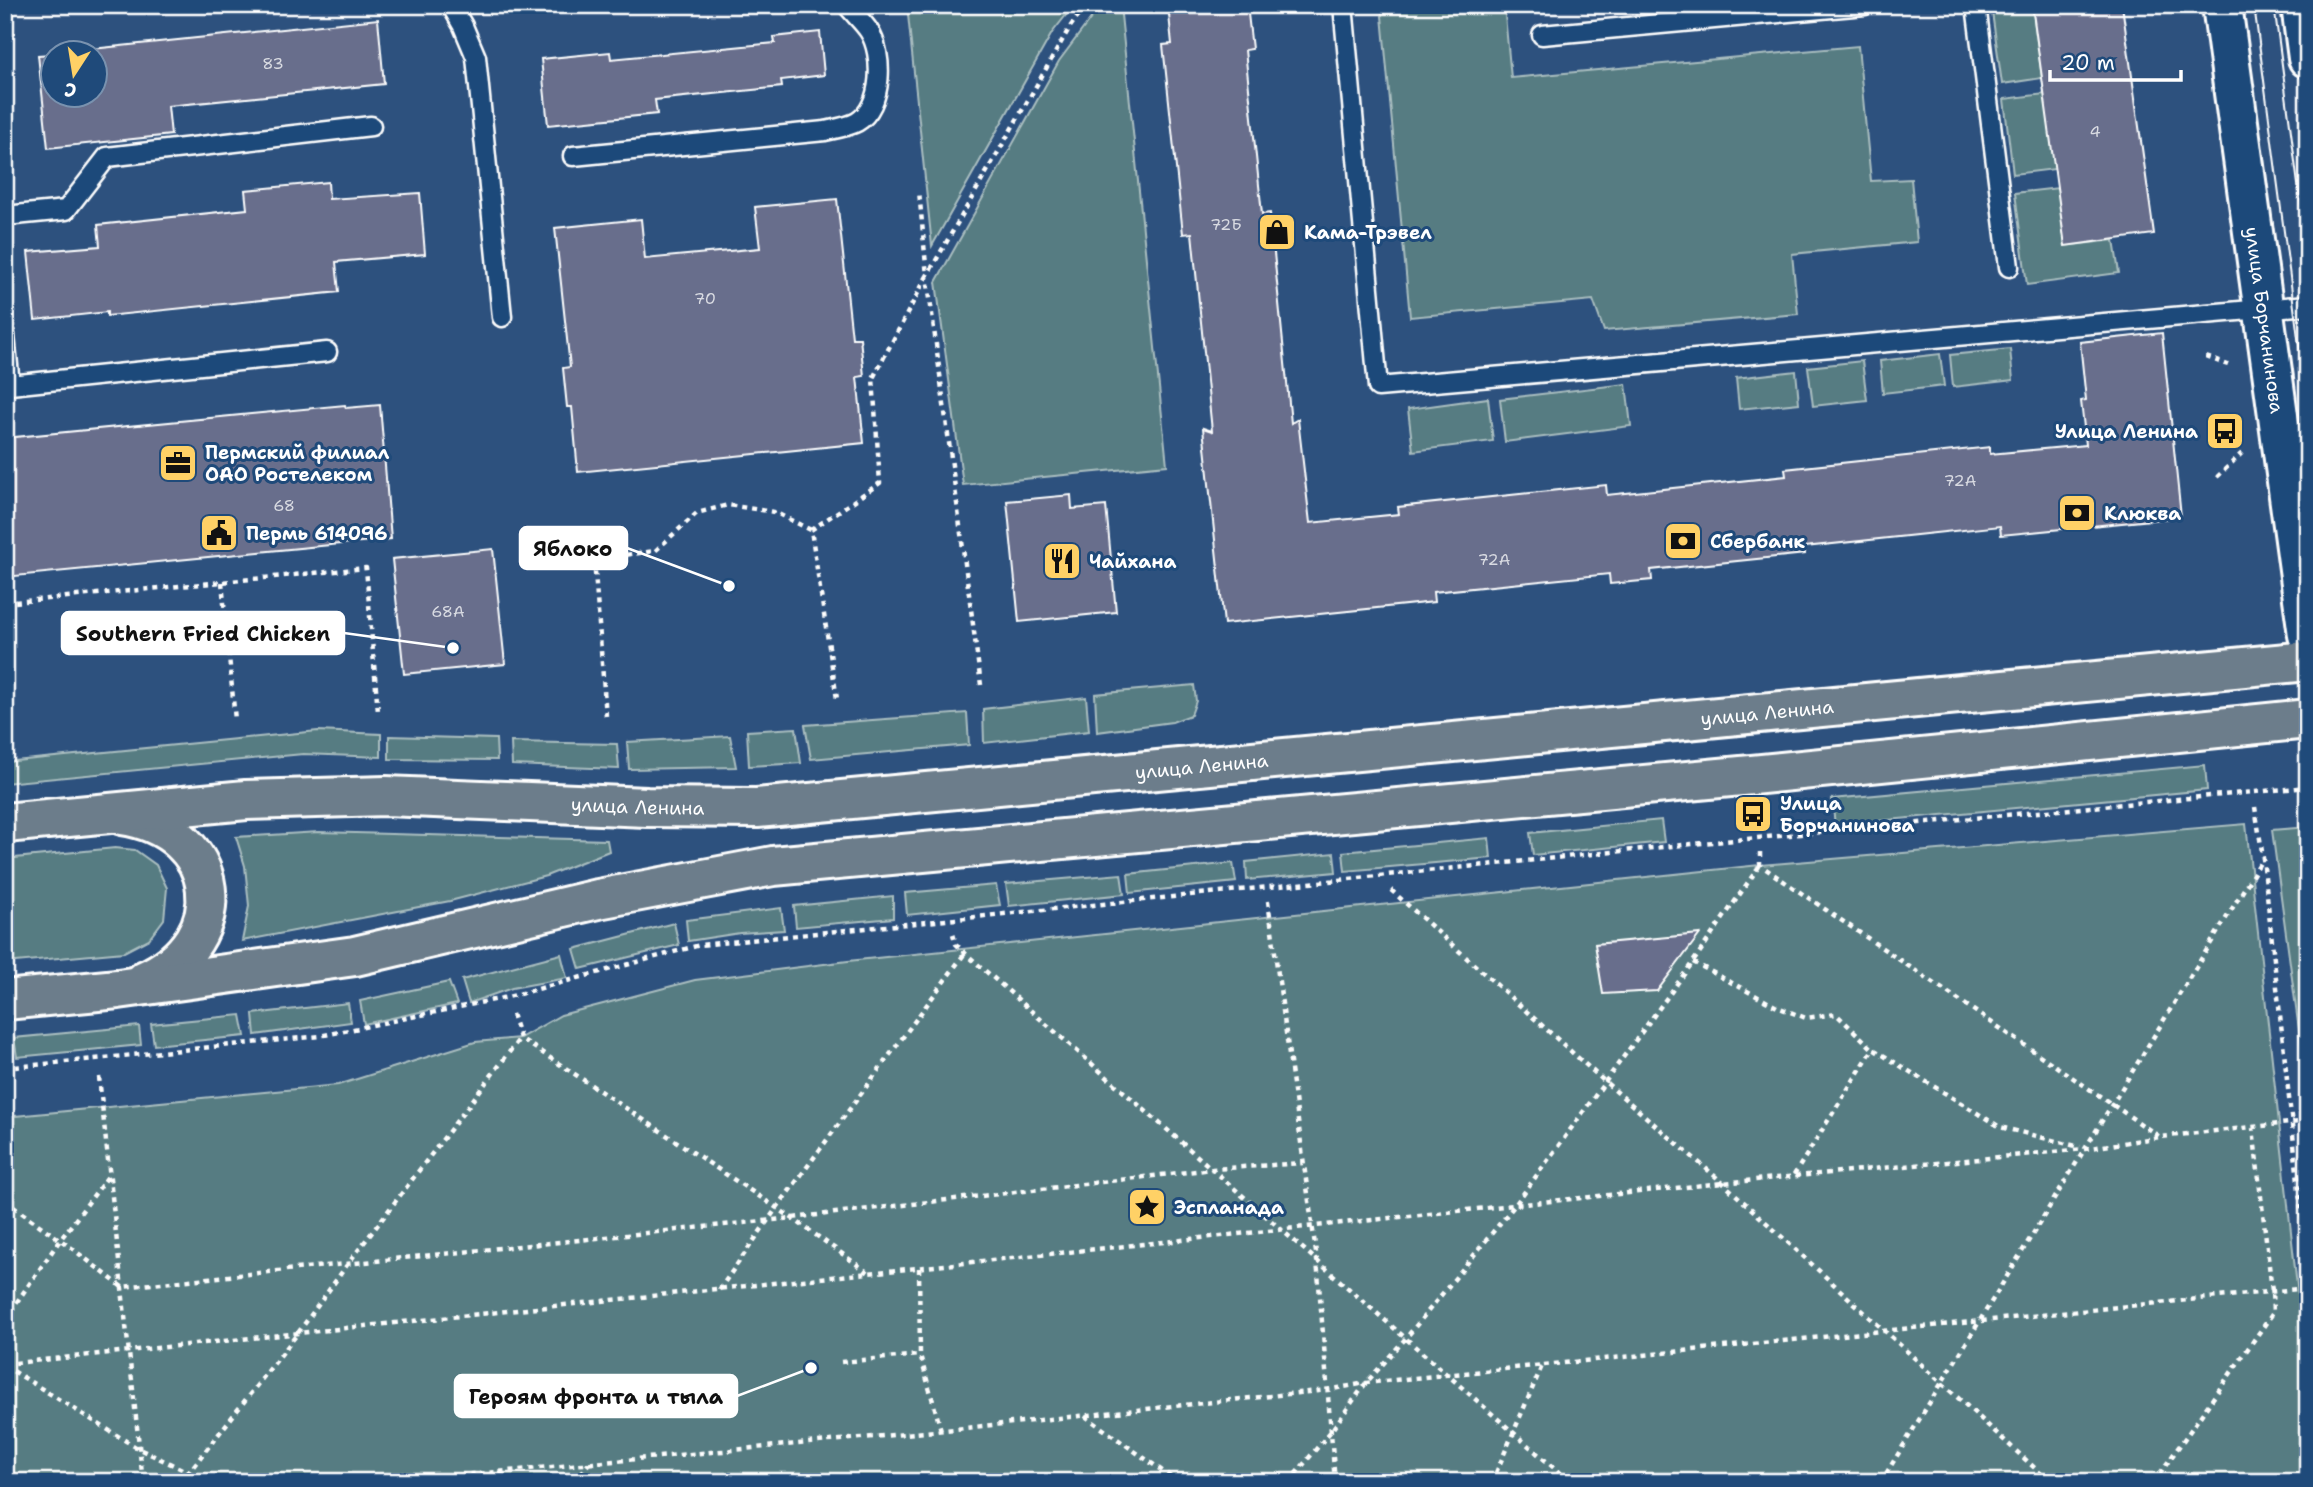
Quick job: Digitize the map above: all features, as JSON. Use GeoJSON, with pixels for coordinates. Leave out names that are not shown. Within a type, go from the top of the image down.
{"type":"FeatureCollection","features":[{"type":"Feature","properties":{"kind":"main road","name":"улица Борчанинова"},"geometry":{"type":"LineString","coordinates":[[2222,5],[2308,635]]}},
{"type":"Feature","properties":{"kind":"main road"},"geometry":{"type":"LineString","coordinates":[[2301,5],[2308,58]]}},
{"type":"Feature","properties":{"kind":"main road","name":"улица Ленина"},"geometry":{"type":"LineString","coordinates":[[5,822],[246,800],[386,796],[646,807],[757,808],[2308,661]]}},
{"type":"Feature","properties":{"kind":"main road","name":"улица Ленина"},"geometry":{"type":"LineString","coordinates":[[5,1000],[118,989],[355,957],[598,899],[773,866],[1752,775],[2308,719]]}},
{"type":"Feature","properties":{"kind":"main road","name":"улица Ленина"},"geometry":{"type":"LineString","coordinates":[[96,814],[148,819],[190,852],[200,865],[205,879],[206,913],[201,929],[191,945],[176,963],[159,974],[118,989]]}},
{"type":"Feature","properties":{"kind":"lane"},"geometry":{"type":"LineString","coordinates":[[451,5],[476,57],[502,317]]}},
{"type":"Feature","properties":{"kind":"lane"},"geometry":{"type":"LineString","coordinates":[[573,156],[825,131],[856,122],[871,109],[878,88],[878,62],[870,32],[847,5]]}},
{"type":"Feature","properties":{"kind":"lane"},"geometry":{"type":"LineString","coordinates":[[1343,5],[1378,387],[2308,305]]}},
{"type":"Feature","properties":{"kind":"lane"},"geometry":{"type":"LineString","coordinates":[[1542,35],[1865,5]]}},
{"type":"Feature","properties":{"kind":"lane"},"geometry":{"type":"LineString","coordinates":[[1976,5],[2009,267]]}},
{"type":"Feature","properties":{"kind":"lane"},"geometry":{"type":"LineString","coordinates":[[5,216],[66,211],[107,158],[371,126]]}},
{"type":"Feature","properties":{"kind":"lane"},"geometry":{"type":"LineString","coordinates":[[5,335],[10,385],[327,352]]}},
{"type":"Feature","properties":{"kind":"path"},"geometry":{"type":"LineString","coordinates":[[811,530],[880,482],[873,378],[927,276],[1070,27],[1086,5]]}},
{"type":"Feature","properties":{"kind":"path"},"geometry":{"type":"LineString","coordinates":[[919,191],[927,276],[981,685]]}},
{"type":"Feature","properties":{"kind":"path"},"geometry":{"type":"LineString","coordinates":[[606,716],[594,559],[655,551],[697,513],[728,505],[774,512],[811,530]]}},
{"type":"Feature","properties":{"kind":"path"},"geometry":{"type":"LineString","coordinates":[[811,530],[837,699]]}},
{"type":"Feature","properties":{"kind":"path"},"geometry":{"type":"LineString","coordinates":[[5,603],[366,568],[378,712]]}},
{"type":"Feature","properties":{"kind":"path"},"geometry":{"type":"LineString","coordinates":[[222,582],[234,720]]}},
{"type":"Feature","properties":{"kind":"path"},"geometry":{"type":"LineString","coordinates":[[5,1068],[320,1036],[508,997],[700,945],[1692,844],[2308,787]]}},
{"type":"Feature","properties":{"kind":"path"},"geometry":{"type":"LineString","coordinates":[[2255,807],[2263,858],[2308,1273]]}},
{"type":"Feature","properties":{"kind":"path"},"geometry":{"type":"LineString","coordinates":[[1289,1482],[1366,1383],[1515,1205],[1693,962],[1760,864],[1760,852]]}},
{"type":"Feature","properties":{"kind":"path"},"geometry":{"type":"LineString","coordinates":[[1881,1482],[2263,858]]}},
{"type":"Feature","properties":{"kind":"path"},"geometry":{"type":"LineString","coordinates":[[1760,864],[2161,1137]]}},
{"type":"Feature","properties":{"kind":"path"},"geometry":{"type":"LineString","coordinates":[[1391,890],[1604,1081],[1723,1183],[2050,1482]]}},
{"type":"Feature","properties":{"kind":"path"},"geometry":{"type":"LineString","coordinates":[[1268,901],[1317,1260],[1335,1482]]}},
{"type":"Feature","properties":{"kind":"path"},"geometry":{"type":"LineString","coordinates":[[953,934],[956,944],[965,953],[1570,1482]]}},
{"type":"Feature","properties":{"kind":"path"},"geometry":{"type":"LineString","coordinates":[[719,1290],[965,953]]}},
{"type":"Feature","properties":{"kind":"path"},"geometry":{"type":"LineString","coordinates":[[1693,962],[1777,1007],[1806,1018],[1836,1014],[1873,1049],[2000,1127],[2085,1149]]}},
{"type":"Feature","properties":{"kind":"path"},"geometry":{"type":"LineString","coordinates":[[512,1014],[520,1038],[792,1218],[870,1273]]}},
{"type":"Feature","properties":{"kind":"path"},"geometry":{"type":"LineString","coordinates":[[181,1482],[298,1333],[520,1038]]}},
{"type":"Feature","properties":{"kind":"path"},"geometry":{"type":"LineString","coordinates":[[1794,1176],[1873,1049]]}},
{"type":"Feature","properties":{"kind":"path"},"geometry":{"type":"LineString","coordinates":[[99,1077],[143,1482]]}},
{"type":"Feature","properties":{"kind":"path"},"geometry":{"type":"LineString","coordinates":[[5,1365],[1723,1183],[2085,1149],[2161,1137],[2308,1121]]}},
{"type":"Feature","properties":{"kind":"path"},"geometry":{"type":"LineString","coordinates":[[2154,1482],[2273,1313],[2253,1128]]}},
{"type":"Feature","properties":{"kind":"path"},"geometry":{"type":"LineString","coordinates":[[5,1201],[122,1287],[792,1218],[1213,1168],[1303,1163]]}},
{"type":"Feature","properties":{"kind":"path"},"geometry":{"type":"LineString","coordinates":[[5,1319],[110,1174]]}},
{"type":"Feature","properties":{"kind":"path"},"geometry":{"type":"LineString","coordinates":[[919,1268],[920,1355],[942,1430]]}},
{"type":"Feature","properties":{"kind":"path"},"geometry":{"type":"LineString","coordinates":[[390,1482],[1085,1416],[1328,1390],[1366,1383],[2308,1288]]}},
{"type":"Feature","properties":{"kind":"path"},"geometry":{"type":"LineString","coordinates":[[841,1362],[920,1355]]}},
{"type":"Feature","properties":{"kind":"path"},"geometry":{"type":"LineString","coordinates":[[5,1365],[139,1448],[210,1482]]}},
{"type":"Feature","properties":{"kind":"path"},"geometry":{"type":"LineString","coordinates":[[1492,1482],[1542,1366]]}},
{"type":"Feature","properties":{"kind":"path"},"geometry":{"type":"LineString","coordinates":[[1085,1416],[1178,1482]]}},
{"type":"Feature","properties":{"kind":"path"},"geometry":{"type":"LineString","coordinates":[[575,1482],[589,1462]]}},
{"type":"Feature","properties":{"kind":"green space"},"geometry":{"type":"Polygon","coordinates":[[[907,5],[1074,5],[1052,33],[932,246],[907,5]]]}},
{"type":"Feature","properties":{"kind":"green space"},"geometry":{"type":"Polygon","coordinates":[[[1101,5],[1120,5],[1167,465],[963,485],[936,282],[1059,61],[1101,5]]]}},
{"type":"Feature","properties":{"kind":"green space"},"geometry":{"type":"Polygon","coordinates":[[[1381,5],[1504,5],[1511,78],[1858,46],[1871,181],[1911,179],[1917,242],[1792,254],[1798,314],[1604,331],[1593,300],[1410,317],[1381,5]]]}},
{"type":"Feature","properties":{"kind":"green space"},"geometry":{"type":"Polygon","coordinates":[[[1991,5],[2032,5],[2042,78],[2002,84],[1991,5]]]}},
{"type":"Feature","properties":{"kind":"green space"},"geometry":{"type":"Polygon","coordinates":[[[2045,94],[2055,169],[2013,174],[2004,99],[2045,94]]]}},
{"type":"Feature","properties":{"kind":"green space"},"geometry":{"type":"Polygon","coordinates":[[[2058,188],[2065,246],[2114,240],[2119,273],[2027,285],[2015,193],[2058,188]]]}},
{"type":"Feature","properties":{"kind":"green space"},"geometry":{"type":"Polygon","coordinates":[[[2010,349],[2013,380],[1953,387],[1950,355],[2010,349]]]}},
{"type":"Feature","properties":{"kind":"green space"},"geometry":{"type":"Polygon","coordinates":[[[1940,354],[1944,386],[1883,393],[1880,361],[1940,354]]]}},
{"type":"Feature","properties":{"kind":"green space"},"geometry":{"type":"Polygon","coordinates":[[[1862,361],[1867,400],[1813,406],[1808,367],[1862,361]]]}},
{"type":"Feature","properties":{"kind":"green space"},"geometry":{"type":"Polygon","coordinates":[[[1796,371],[1799,403],[1739,409],[1736,378],[1796,371]]]}},
{"type":"Feature","properties":{"kind":"green space"},"geometry":{"type":"Polygon","coordinates":[[[1626,384],[1631,426],[1505,442],[1500,399],[1626,384]]]}},
{"type":"Feature","properties":{"kind":"green space"},"geometry":{"type":"Polygon","coordinates":[[[1488,398],[1493,441],[1413,451],[1408,409],[1488,398]]]}},
{"type":"Feature","properties":{"kind":"green space"},"geometry":{"type":"Polygon","coordinates":[[[1194,685],[1196,701],[1191,715],[1172,722],[1097,732],[1095,694],[1194,685]]]}},
{"type":"Feature","properties":{"kind":"green space"},"geometry":{"type":"Polygon","coordinates":[[[1086,697],[1089,731],[984,743],[983,709],[1086,697]]]}},
{"type":"Feature","properties":{"kind":"green space"},"geometry":{"type":"Polygon","coordinates":[[[967,713],[969,745],[811,759],[805,725],[967,713]]]}},
{"type":"Feature","properties":{"kind":"green space"},"geometry":{"type":"Polygon","coordinates":[[[796,728],[801,763],[749,766],[747,731],[796,728]]]}},
{"type":"Feature","properties":{"kind":"green space"},"geometry":{"type":"Polygon","coordinates":[[[318,731],[381,734],[381,757],[303,754],[5,783],[5,762],[318,731]]]}},
{"type":"Feature","properties":{"kind":"green space"},"geometry":{"type":"Polygon","coordinates":[[[389,736],[496,739],[497,760],[389,759],[389,736]]]}},
{"type":"Feature","properties":{"kind":"green space"},"geometry":{"type":"Polygon","coordinates":[[[730,736],[736,767],[629,769],[627,742],[730,736]]]}},
{"type":"Feature","properties":{"kind":"green space"},"geometry":{"type":"Polygon","coordinates":[[[511,742],[617,744],[619,769],[512,765],[511,742]]]}},
{"type":"Feature","properties":{"kind":"green space"},"geometry":{"type":"Polygon","coordinates":[[[2205,765],[2207,790],[1835,825],[1832,799],[2205,765]]]}},
{"type":"Feature","properties":{"kind":"green space"},"geometry":{"type":"Polygon","coordinates":[[[1661,820],[1664,842],[1533,855],[1530,833],[1661,820]]]}},
{"type":"Feature","properties":{"kind":"green space","name":"Эспланада"},"geometry":{"type":"Polygon","coordinates":[[[2246,824],[2308,1386],[2308,1482],[5,1482],[5,1117],[338,1085],[475,1042],[520,1038],[561,1015],[695,980],[848,961],[1760,865],[2246,824]]]}},
{"type":"Feature","properties":{"kind":"green space"},"geometry":{"type":"Polygon","coordinates":[[[2308,827],[2308,1097],[2272,830],[2308,827]]]}},
{"type":"Feature","properties":{"kind":"green space"},"geometry":{"type":"Polygon","coordinates":[[[319,832],[607,840],[609,851],[546,876],[450,901],[242,941],[249,906],[245,866],[236,837],[319,832]]]}},
{"type":"Feature","properties":{"kind":"green space"},"geometry":{"type":"Polygon","coordinates":[[[1489,838],[1491,858],[1345,871],[1343,852],[1489,838]]]}},
{"type":"Feature","properties":{"kind":"green space"},"geometry":{"type":"Polygon","coordinates":[[[115,848],[135,850],[156,865],[167,888],[164,919],[149,939],[124,952],[5,963],[5,859],[115,848]]]}},
{"type":"Feature","properties":{"kind":"green space"},"geometry":{"type":"Polygon","coordinates":[[[1334,853],[1336,872],[1247,880],[1246,862],[1334,853]]]}},
{"type":"Feature","properties":{"kind":"green space"},"geometry":{"type":"Polygon","coordinates":[[[1233,863],[1236,882],[1130,893],[1128,874],[1233,863]]]}},
{"type":"Feature","properties":{"kind":"green space"},"geometry":{"type":"Polygon","coordinates":[[[1121,874],[1124,894],[1009,906],[1006,884],[1121,874]]]}},
{"type":"Feature","properties":{"kind":"green space"},"geometry":{"type":"Polygon","coordinates":[[[996,885],[1000,905],[907,915],[905,893],[996,885]]]}},
{"type":"Feature","properties":{"kind":"green space"},"geometry":{"type":"Polygon","coordinates":[[[893,896],[893,918],[796,927],[794,906],[893,896]]]}},
{"type":"Feature","properties":{"kind":"green space"},"geometry":{"type":"Polygon","coordinates":[[[781,908],[784,930],[688,941],[686,920],[781,908]]]}},
{"type":"Feature","properties":{"kind":"green space"},"geometry":{"type":"Polygon","coordinates":[[[674,923],[679,945],[580,969],[574,949],[674,923]]]}},
{"type":"Feature","properties":{"kind":"green space"},"geometry":{"type":"Polygon","coordinates":[[[561,954],[567,978],[512,988],[469,1003],[462,980],[561,954]]]}},
{"type":"Feature","properties":{"kind":"green space"},"geometry":{"type":"Polygon","coordinates":[[[449,982],[457,1004],[364,1024],[360,1001],[449,982]]]}},
{"type":"Feature","properties":{"kind":"green space"},"geometry":{"type":"Polygon","coordinates":[[[348,1003],[351,1022],[255,1035],[253,1014],[348,1003]]]}},
{"type":"Feature","properties":{"kind":"green space"},"geometry":{"type":"Polygon","coordinates":[[[241,1015],[245,1036],[154,1045],[151,1024],[241,1015]]]}},
{"type":"Feature","properties":{"kind":"green space"},"geometry":{"type":"Polygon","coordinates":[[[139,1026],[141,1045],[17,1057],[14,1038],[139,1026]]]}},
{"type":"Feature","properties":{"kind":"building"},"geometry":{"type":"Polygon","coordinates":[[[1168,5],[1247,5],[1252,49],[1245,50],[1262,214],[1270,213],[1291,423],[1298,419],[1310,523],[1399,514],[1398,507],[1606,485],[1607,495],[1786,476],[1785,469],[1990,447],[1990,454],[2086,445],[2081,401],[2086,400],[2080,342],[2162,333],[2181,517],[2001,535],[2000,526],[1805,547],[1805,554],[1651,570],[1652,580],[1610,584],[1609,574],[1433,592],[1434,602],[1224,624],[1203,428],[1212,431],[1192,233],[1183,234],[1163,45],[1172,44],[1168,5]]]}},
{"type":"Feature","properties":{"kind":"building"},"geometry":{"type":"Polygon","coordinates":[[[2032,5],[2122,5],[2154,234],[2065,246],[2032,5]]]}},
{"type":"Feature","properties":{"kind":"building"},"geometry":{"type":"Polygon","coordinates":[[[378,19],[384,84],[168,106],[171,135],[48,148],[44,108],[108,108],[108,47],[378,19]]]}},
{"type":"Feature","properties":{"kind":"building"},"geometry":{"type":"Polygon","coordinates":[[[820,32],[824,75],[781,80],[782,87],[655,100],[657,114],[548,125],[541,59],[610,52],[611,59],[775,43],[774,37],[820,32]]]}},
{"type":"Feature","properties":{"kind":"building"},"geometry":{"type":"Polygon","coordinates":[[[328,182],[329,199],[420,193],[425,254],[336,262],[339,292],[107,316],[107,312],[35,320],[28,252],[100,246],[98,225],[247,209],[245,190],[328,182]]]}},
{"type":"Feature","properties":{"kind":"building"},"geometry":{"type":"Polygon","coordinates":[[[837,199],[852,338],[860,338],[864,376],[857,377],[864,443],[578,472],[572,407],[567,407],[563,368],[570,367],[555,228],[641,219],[645,259],[760,248],[755,207],[837,199]]]}},
{"type":"Feature","properties":{"kind":"building"},"geometry":{"type":"Polygon","coordinates":[[[345,405],[346,408],[380,405],[391,539],[5,577],[5,438],[345,405]]]}},
{"type":"Feature","properties":{"kind":"building","name":"Чайханa"},"geometry":{"type":"Polygon","coordinates":[[[1071,495],[1072,509],[1106,506],[1116,612],[1019,622],[1007,501],[1071,495]]]}},
{"type":"Feature","properties":{"kind":"building"},"geometry":{"type":"Polygon","coordinates":[[[493,549],[505,664],[404,674],[392,559],[493,549]]]}},
{"type":"Feature","properties":{"kind":"building"},"geometry":{"type":"Polygon","coordinates":[[[1700,934],[1657,991],[1603,994],[1595,944],[1700,934]]]}},
{"type":"Feature","properties":{"kind":"tram line"},"geometry":{"type":"LineString","coordinates":[[2254,5],[2308,413]]}},
{"type":"Feature","properties":{"kind":"tram line"},"geometry":{"type":"LineString","coordinates":[[2274,5],[2308,259]]}},
{"type":"Feature","properties":{"kind":"place","name":"Кама-Трэвел"},"geometry":{"type":"Point","coordinates":[1277,232]}},
{"type":"Feature","properties":{"kind":"place","name":"Улица Ленина"},"geometry":{"type":"Point","coordinates":[2225,431]}},
{"type":"Feature","properties":{"kind":"place","name":"Пермский филиал ОАО Ростелеком"},"geometry":{"type":"Point","coordinates":[178,463]}},
{"type":"Feature","properties":{"kind":"place","name":"Клюква"},"geometry":{"type":"Point","coordinates":[2077,513]}},
{"type":"Feature","properties":{"kind":"place","name":"Пермь 614096"},"geometry":{"type":"Point","coordinates":[219,533]}},
{"type":"Feature","properties":{"kind":"place","name":"Сбербанк"},"geometry":{"type":"Point","coordinates":[1683,541]}},
{"type":"Feature","properties":{"kind":"place","name":"Чайханa"},"geometry":{"type":"Point","coordinates":[1062,561]}},
{"type":"Feature","properties":{"kind":"place","name":"Яблоко"},"geometry":{"type":"Point","coordinates":[729,586]}},
{"type":"Feature","properties":{"kind":"place","name":"Southern Fried Chicken"},"geometry":{"type":"Point","coordinates":[453,648]}},
{"type":"Feature","properties":{"kind":"place","name":"Улица Борчанинова"},"geometry":{"type":"Point","coordinates":[1753,814]}},
{"type":"Feature","properties":{"kind":"place","name":"Эспланада"},"geometry":{"type":"Point","coordinates":[1147,1207]}},
{"type":"Feature","properties":{"kind":"place","name":"Героям фронта и тыла"},"geometry":{"type":"Point","coordinates":[811,1368]}}]}
